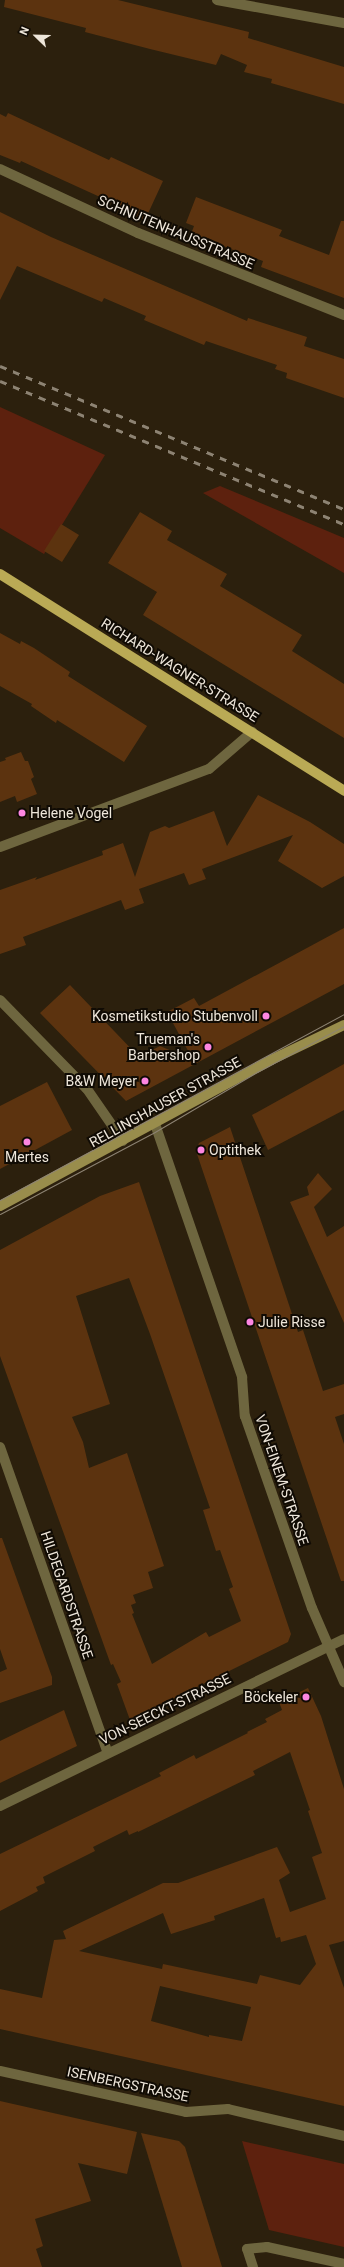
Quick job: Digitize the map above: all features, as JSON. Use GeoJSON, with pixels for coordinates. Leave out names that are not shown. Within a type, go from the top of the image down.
{"type":"FeatureCollection","features":[{"type":"Feature","properties":{"kind":"main road","name":"RICHARD-WAGNER-STRASSE"},"geometry":{"type":"LineString","coordinates":[[0,574],[344,791]]}},
{"type":"Feature","properties":{"kind":"street"},"geometry":{"type":"LineString","coordinates":[[217,0],[344,23]]}},
{"type":"Feature","properties":{"kind":"street","name":"SCHNUTENHAUSSTRASSE"},"geometry":{"type":"LineString","coordinates":[[0,169],[138,233],[344,315]]}},
{"type":"Feature","properties":{"kind":"street"},"geometry":{"type":"LineString","coordinates":[[0,847],[209,768],[252,732]]}},
{"type":"Feature","properties":{"kind":"street"},"geometry":{"type":"LineString","coordinates":[[0,1000],[88,1089],[123,1141]]}},
{"type":"Feature","properties":{"kind":"street","name":"RELLINGHAUSER STRASSE"},"geometry":{"type":"LineString","coordinates":[[0,1206],[155,1124],[271,1060],[344,1025]]}},
{"type":"Feature","properties":{"kind":"street","name":"VON-EINEM-STRASSE"},"geometry":{"type":"LineString","coordinates":[[155,1124],[242,1377],[245,1416],[312,1608],[344,1682]]}},
{"type":"Feature","properties":{"kind":"street","name":"HILDEGARDSTRASSE"},"geometry":{"type":"LineString","coordinates":[[0,1447],[108,1753]]}},
{"type":"Feature","properties":{"kind":"street","name":"VON-SEECKT-STRASSE"},"geometry":{"type":"LineString","coordinates":[[0,1806],[344,1639]]}},
{"type":"Feature","properties":{"kind":"street","name":"ISENBERGSTRASSE"},"geometry":{"type":"LineString","coordinates":[[0,2071],[186,2112],[228,2109],[344,2136]]}},
{"type":"Feature","properties":{"kind":"street"},"geometry":{"type":"LineString","coordinates":[[253,2267],[247,2249],[267,2247],[344,2264]]}},
{"type":"Feature","properties":{"kind":"shaded area"},"geometry":{"type":"Polygon","coordinates":[[[0,407],[105,455],[44,554],[0,528],[0,407]]]}},
{"type":"Feature","properties":{"kind":"shaded area"},"geometry":{"type":"Polygon","coordinates":[[[220,486],[344,538],[344,573],[203,493],[220,486]]]}},
{"type":"Feature","properties":{"kind":"shaded area"},"geometry":{"type":"Polygon","coordinates":[[[242,2141],[344,2164],[344,2247],[269,2230],[242,2141]]]}},
{"type":"Feature","properties":{"kind":"building"},"geometry":{"type":"Polygon","coordinates":[[[5,0],[118,0],[249,32],[248,38],[344,67],[344,104],[271,83],[272,79],[244,72],[247,65],[221,54],[216,65],[150,49],[85,32],[86,28],[4,7],[5,0]]]}},
{"type":"Feature","properties":{"kind":"building"},"geometry":{"type":"Polygon","coordinates":[[[8,113],[109,160],[111,157],[163,181],[145,220],[114,207],[111,202],[21,161],[20,163],[0,155],[0,114],[6,117],[8,113]]]}},
{"type":"Feature","properties":{"kind":"building"},"geometry":{"type":"Polygon","coordinates":[[[196,197],[282,230],[279,236],[329,255],[341,221],[344,221],[344,298],[261,267],[263,261],[191,234],[194,226],[186,223],[196,197]]]}},
{"type":"Feature","properties":{"kind":"building"},"geometry":{"type":"Polygon","coordinates":[[[0,212],[51,237],[247,321],[248,318],[307,337],[304,346],[344,359],[344,398],[286,378],[287,373],[275,369],[277,365],[206,341],[204,345],[144,320],[146,316],[104,298],[102,302],[17,266],[0,300],[0,212]]]}},
{"type":"Feature","properties":{"kind":"building"},"geometry":{"type":"Polygon","coordinates":[[[140,512],[172,531],[167,540],[227,574],[220,586],[302,635],[292,651],[344,684],[344,738],[143,615],[157,592],[108,563],[140,512]]]}},
{"type":"Feature","properties":{"kind":"building"},"geometry":{"type":"Polygon","coordinates":[[[61,524],[79,535],[62,562],[44,551],[61,524]]]}},
{"type":"Feature","properties":{"kind":"building"},"geometry":{"type":"Polygon","coordinates":[[[0,633],[20,644],[21,641],[34,648],[70,672],[68,676],[147,726],[124,762],[57,720],[56,723],[31,706],[32,704],[0,686],[0,633]]]}},
{"type":"Feature","properties":{"kind":"building"},"geometry":{"type":"Polygon","coordinates":[[[21,752],[25,761],[28,761],[34,777],[31,779],[37,794],[17,802],[15,796],[0,802],[0,762],[6,760],[5,758],[21,752]]]}},
{"type":"Feature","properties":{"kind":"building"},"geometry":{"type":"Polygon","coordinates":[[[258,795],[310,822],[344,844],[344,876],[322,888],[278,861],[293,835],[202,869],[206,879],[189,885],[184,873],[139,889],[144,903],[125,910],[121,900],[23,937],[26,945],[0,954],[0,890],[37,877],[35,880],[103,855],[102,851],[123,843],[135,877],[150,832],[165,826],[169,828],[214,811],[227,846],[258,795]]]}},
{"type":"Feature","properties":{"kind":"building"},"geometry":{"type":"Polygon","coordinates":[[[344,928],[344,984],[126,1101],[40,1013],[70,985],[139,1057],[160,1046],[193,1060],[167,1012],[194,998],[199,1006],[344,928]]]}},
{"type":"Feature","properties":{"kind":"building"},"geometry":{"type":"Polygon","coordinates":[[[344,1064],[344,1110],[268,1150],[252,1115],[344,1064]]]}},
{"type":"Feature","properties":{"kind":"building"},"geometry":{"type":"Polygon","coordinates":[[[47,1082],[72,1130],[0,1169],[0,1106],[47,1082]]]}},
{"type":"Feature","properties":{"kind":"building"},"geometry":{"type":"Polygon","coordinates":[[[230,1127],[298,1332],[303,1330],[323,1391],[344,1384],[344,1414],[335,1417],[344,1444],[344,1581],[341,1581],[196,1151],[199,1143],[230,1127]]]}},
{"type":"Feature","properties":{"kind":"building"},"geometry":{"type":"Polygon","coordinates":[[[318,1173],[332,1189],[314,1207],[327,1237],[344,1226],[344,1323],[290,1202],[309,1195],[307,1187],[318,1173]]]}},
{"type":"Feature","properties":{"kind":"building"},"geometry":{"type":"Polygon","coordinates":[[[139,1182],[291,1634],[288,1642],[130,1720],[117,1684],[121,1682],[113,1664],[111,1665],[0,1356],[0,1250],[100,1196],[139,1182]],[[129,1278],[76,1296],[110,1404],[72,1417],[83,1442],[89,1468],[127,1453],[164,1566],[148,1572],[153,1588],[133,1595],[136,1603],[131,1605],[134,1613],[132,1614],[152,1664],[206,1632],[209,1637],[241,1621],[229,1589],[233,1587],[220,1550],[216,1551],[203,1510],[210,1508],[150,1334],[129,1278]]]}},
{"type":"Feature","properties":{"kind":"building"},"geometry":{"type":"Polygon","coordinates":[[[0,1538],[2,1538],[52,1677],[52,1685],[0,1703],[0,1672],[7,1669],[0,1649],[0,1538]]]}},
{"type":"Feature","properties":{"kind":"building"},"geometry":{"type":"Polygon","coordinates":[[[308,1688],[321,1716],[344,1789],[344,1941],[329,1945],[344,1988],[344,2106],[0,2029],[0,1989],[42,1998],[54,1940],[66,1939],[63,1931],[163,1883],[178,1883],[277,1847],[290,1873],[279,1880],[290,1912],[326,1899],[312,1857],[322,1853],[308,1811],[310,1810],[290,1752],[253,1771],[255,1775],[138,1832],[129,1835],[127,1830],[93,1847],[95,1851],[43,1877],[45,1883],[36,1887],[38,1891],[0,1911],[0,1854],[161,1776],[159,1773],[194,1755],[196,1759],[248,1733],[247,1732],[267,1722],[265,1719],[282,1710],[279,1702],[308,1688]],[[264,1898],[214,1916],[215,1920],[171,1934],[163,1913],[79,1951],[162,1969],[163,1964],[257,1984],[260,1975],[300,1985],[316,1964],[306,1935],[281,1942],[280,1937],[276,1938],[264,1898]],[[160,1986],[151,2021],[209,2037],[209,2035],[242,2041],[251,2007],[160,1986]]]}},
{"type":"Feature","properties":{"kind":"building"},"geometry":{"type":"Polygon","coordinates":[[[64,1710],[77,1746],[0,1783],[0,1741],[64,1710]]]}},
{"type":"Feature","properties":{"kind":"building"},"geometry":{"type":"Polygon","coordinates":[[[0,2101],[137,2132],[127,2174],[78,2163],[91,2201],[35,2219],[43,2246],[36,2249],[42,2267],[0,2267],[0,2101]]]}},
{"type":"Feature","properties":{"kind":"building"},"geometry":{"type":"Polygon","coordinates":[[[141,2133],[179,2141],[185,2147],[222,2267],[182,2267],[141,2133]]]}},
{"type":"Feature","properties":{"kind":"tram line"},"geometry":{"type":"LineString","coordinates":[[0,1200],[344,1014]]}},
{"type":"Feature","properties":{"kind":"tram line"},"geometry":{"type":"LineString","coordinates":[[0,1214],[153,1133],[257,1072],[344,1026]]}},
{"type":"Feature","properties":{"kind":"railway"},"geometry":{"type":"LineString","coordinates":[[0,366],[344,509]]}},
{"type":"Feature","properties":{"kind":"railway"},"geometry":{"type":"LineString","coordinates":[[0,381],[344,524]]}},
{"type":"Feature","properties":{"kind":"place","name":"Helene Vogel"},"geometry":{"type":"Point","coordinates":[22,813]}},
{"type":"Feature","properties":{"kind":"place","name":"Kosmetikstudio Stubenvoll"},"geometry":{"type":"Point","coordinates":[266,1016]}},
{"type":"Feature","properties":{"kind":"place","name":"Trueman's Barbershop"},"geometry":{"type":"Point","coordinates":[208,1047]}},
{"type":"Feature","properties":{"kind":"place","name":"B&W Meyer"},"geometry":{"type":"Point","coordinates":[145,1081]}},
{"type":"Feature","properties":{"kind":"place","name":"Mertes"},"geometry":{"type":"Point","coordinates":[27,1142]}},
{"type":"Feature","properties":{"kind":"place","name":"Optithek"},"geometry":{"type":"Point","coordinates":[201,1150]}},
{"type":"Feature","properties":{"kind":"place","name":"Julie Risse"},"geometry":{"type":"Point","coordinates":[250,1322]}},
{"type":"Feature","properties":{"kind":"place","name":"Böckeler"},"geometry":{"type":"Point","coordinates":[306,1697]}}]}
